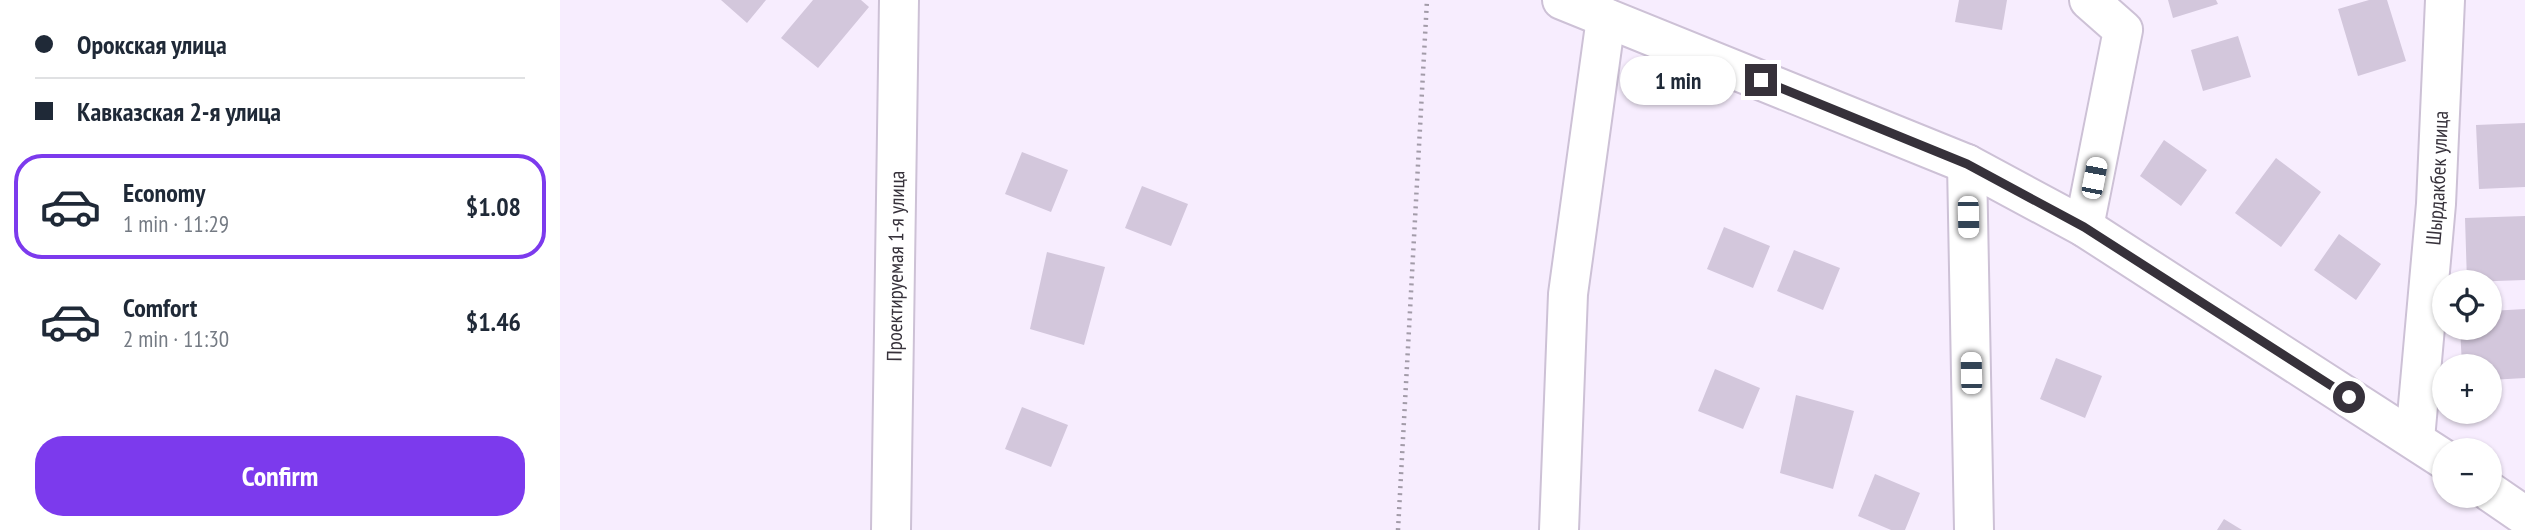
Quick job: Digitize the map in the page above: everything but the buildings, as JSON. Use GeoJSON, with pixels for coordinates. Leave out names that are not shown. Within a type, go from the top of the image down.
{"type":"FeatureCollection","features":[{"type":"Feature","properties":{"kind":"street","name":"Проектируемая 1-я улица"},"geometry":{"type":"LineString","coordinates":[[891,530],[899,0]]}},
{"type":"Feature","properties":{"kind":"street"},"geometry":{"type":"LineString","coordinates":[[1562,0],[1967,164],[2084,227],[2430,450]]}},
{"type":"Feature","properties":{"kind":"street"},"geometry":{"type":"LineString","coordinates":[[2084,227],[2126,15],[2089,0]]}},
{"type":"Feature","properties":{"kind":"street","name":"Шырдакбек улица"},"geometry":{"type":"LineString","coordinates":[[2430,450],[2436,204],[2445,0]]}},
{"type":"Feature","properties":{"kind":"street"},"geometry":{"type":"LineString","coordinates":[[1559,530],[1568,294],[1606,18]]}},
{"type":"Feature","properties":{"kind":"street"},"geometry":{"type":"LineString","coordinates":[[1967,164],[1974,530]]}},
{"type":"Feature","properties":{"kind":"street"},"geometry":{"type":"LineString","coordinates":[[2502,500],[2525,516]]}},
{"type":"Feature","properties":{"kind":"path"},"geometry":{"type":"LineString","coordinates":[[1398,530],[1427,0]]}},
{"type":"Feature","properties":{"kind":"route"},"geometry":{"type":"LineString","coordinates":[[1761,80],[1967,164],[2084,227],[2349,397]]}}]}
